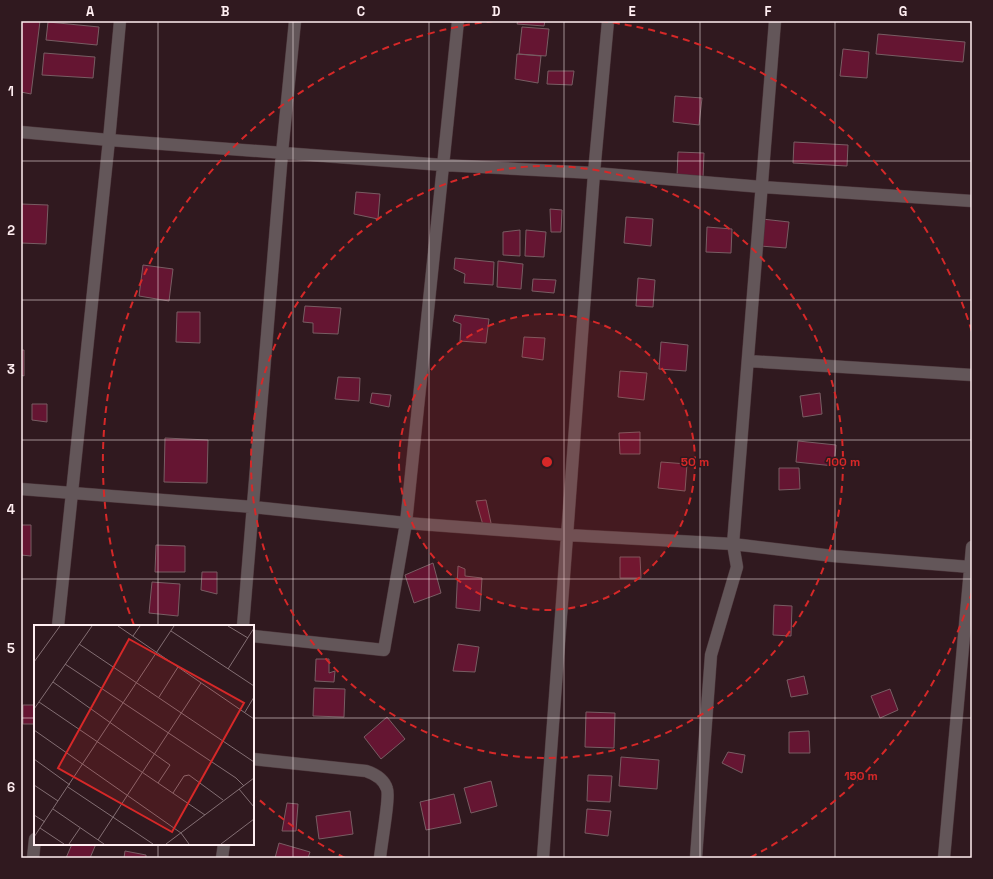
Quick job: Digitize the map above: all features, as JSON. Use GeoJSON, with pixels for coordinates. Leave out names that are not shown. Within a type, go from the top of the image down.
{"type":"FeatureCollection","features":[{"type":"Feature","properties":{"kind":"street"},"geometry":{"type":"LineString","coordinates":[[58,625],[120,21]]}},
{"type":"Feature","properties":{"kind":"street"},"geometry":{"type":"LineString","coordinates":[[243,625],[282,153],[295,21]]}},
{"type":"Feature","properties":{"kind":"street"},"geometry":{"type":"LineString","coordinates":[[254,636],[384,650],[406,523],[458,21]]}},
{"type":"Feature","properties":{"kind":"street"},"geometry":{"type":"LineString","coordinates":[[543,858],[594,173],[608,21]]}},
{"type":"Feature","properties":{"kind":"street"},"geometry":{"type":"LineString","coordinates":[[696,858],[711,655],[737,567],[733,544],[775,21]]}},
{"type":"Feature","properties":{"kind":"street"},"geometry":{"type":"LineString","coordinates":[[21,132],[443,165],[594,173],[762,187],[972,201]]}},
{"type":"Feature","properties":{"kind":"street"},"geometry":{"type":"LineString","coordinates":[[748,362],[972,375]]}},
{"type":"Feature","properties":{"kind":"street"},"geometry":{"type":"LineString","coordinates":[[21,489],[253,507],[406,523],[567,535],[733,544],[833,556],[970,567]]}},
{"type":"Feature","properties":{"kind":"street"},"geometry":{"type":"LineString","coordinates":[[944,858],[972,547]]}},
{"type":"Feature","properties":{"kind":"street"},"geometry":{"type":"LineString","coordinates":[[254,759],[366,771],[373,773],[382,780],[388,791],[380,858]]}},
{"type":"Feature","properties":{"kind":"street"},"geometry":{"type":"LineString","coordinates":[[33,858],[34,845]]}},
{"type":"Feature","properties":{"kind":"street"},"geometry":{"type":"LineString","coordinates":[[222,858],[224,845]]}},
{"type":"Feature","properties":{"kind":"building"},"geometry":{"type":"Polygon","coordinates":[[[21,21],[40,21],[31,94],[21,92],[21,21]]]}},
{"type":"Feature","properties":{"kind":"building"},"geometry":{"type":"Polygon","coordinates":[[[518,21],[545,21],[544,26],[517,24],[518,21]]]}},
{"type":"Feature","properties":{"kind":"building"},"geometry":{"type":"Polygon","coordinates":[[[48,22],[99,27],[97,45],[46,40],[48,22]]]}},
{"type":"Feature","properties":{"kind":"building"},"geometry":{"type":"Polygon","coordinates":[[[522,27],[549,29],[546,56],[519,54],[522,27]]]}},
{"type":"Feature","properties":{"kind":"building"},"geometry":{"type":"Polygon","coordinates":[[[878,34],[965,42],[963,62],[876,54],[878,34]]]}},
{"type":"Feature","properties":{"kind":"building"},"geometry":{"type":"Polygon","coordinates":[[[843,49],[869,52],[867,78],[840,76],[843,49]]]}},
{"type":"Feature","properties":{"kind":"building"},"geometry":{"type":"Polygon","coordinates":[[[44,53],[95,57],[93,78],[42,75],[44,53]]]}},
{"type":"Feature","properties":{"kind":"building"},"geometry":{"type":"Polygon","coordinates":[[[517,54],[541,56],[538,83],[515,79],[517,54]]]}},
{"type":"Feature","properties":{"kind":"building"},"geometry":{"type":"Polygon","coordinates":[[[548,71],[574,71],[572,85],[547,84],[548,71]]]}},
{"type":"Feature","properties":{"kind":"building"},"geometry":{"type":"Polygon","coordinates":[[[675,96],[702,98],[699,125],[673,122],[675,96]]]}},
{"type":"Feature","properties":{"kind":"building"},"geometry":{"type":"Polygon","coordinates":[[[794,142],[848,145],[847,166],[793,163],[794,142]]]}},
{"type":"Feature","properties":{"kind":"building"},"geometry":{"type":"Polygon","coordinates":[[[678,152],[704,153],[703,178],[677,177],[678,152]]]}},
{"type":"Feature","properties":{"kind":"building"},"geometry":{"type":"Polygon","coordinates":[[[356,192],[380,194],[378,219],[354,214],[356,192]]]}},
{"type":"Feature","properties":{"kind":"building"},"geometry":{"type":"Polygon","coordinates":[[[21,204],[48,205],[46,244],[21,243],[21,204]]]}},
{"type":"Feature","properties":{"kind":"building"},"geometry":{"type":"Polygon","coordinates":[[[550,209],[562,210],[561,232],[551,232],[550,209]]]}},
{"type":"Feature","properties":{"kind":"building"},"geometry":{"type":"Polygon","coordinates":[[[626,217],[653,219],[651,246],[624,243],[626,217]]]}},
{"type":"Feature","properties":{"kind":"building"},"geometry":{"type":"Polygon","coordinates":[[[762,219],[789,222],[786,248],[760,246],[762,219]]]}},
{"type":"Feature","properties":{"kind":"building"},"geometry":{"type":"Polygon","coordinates":[[[707,227],[732,229],[731,253],[706,252],[707,227]]]}},
{"type":"Feature","properties":{"kind":"building"},"geometry":{"type":"Polygon","coordinates":[[[520,230],[520,256],[503,255],[503,232],[520,230]]]}},
{"type":"Feature","properties":{"kind":"building"},"geometry":{"type":"Polygon","coordinates":[[[526,230],[546,232],[544,257],[525,256],[526,230]]]}},
{"type":"Feature","properties":{"kind":"building"},"geometry":{"type":"Polygon","coordinates":[[[455,258],[494,262],[493,285],[464,283],[465,274],[454,269],[455,258]]]}},
{"type":"Feature","properties":{"kind":"building"},"geometry":{"type":"Polygon","coordinates":[[[498,261],[523,264],[521,289],[497,287],[498,261]]]}},
{"type":"Feature","properties":{"kind":"building"},"geometry":{"type":"Polygon","coordinates":[[[143,265],[173,269],[169,301],[139,296],[143,265]]]}},
{"type":"Feature","properties":{"kind":"building"},"geometry":{"type":"Polygon","coordinates":[[[638,278],[655,280],[653,307],[636,306],[638,278]]]}},
{"type":"Feature","properties":{"kind":"building"},"geometry":{"type":"Polygon","coordinates":[[[533,279],[556,280],[554,293],[532,291],[533,279]]]}},
{"type":"Feature","properties":{"kind":"building"},"geometry":{"type":"Polygon","coordinates":[[[305,306],[341,308],[338,334],[313,333],[313,323],[303,322],[305,306]]]}},
{"type":"Feature","properties":{"kind":"building"},"geometry":{"type":"Polygon","coordinates":[[[177,312],[200,312],[200,343],[176,342],[177,312]]]}},
{"type":"Feature","properties":{"kind":"building"},"geometry":{"type":"Polygon","coordinates":[[[455,315],[489,319],[486,343],[460,341],[461,324],[453,321],[455,315]]]}},
{"type":"Feature","properties":{"kind":"building"},"geometry":{"type":"Polygon","coordinates":[[[524,337],[545,338],[543,360],[522,357],[524,337]]]}},
{"type":"Feature","properties":{"kind":"building"},"geometry":{"type":"Polygon","coordinates":[[[661,342],[688,345],[686,371],[659,369],[661,342]]]}},
{"type":"Feature","properties":{"kind":"building"},"geometry":{"type":"Polygon","coordinates":[[[21,350],[24,350],[24,376],[21,375],[21,350]]]}},
{"type":"Feature","properties":{"kind":"building"},"geometry":{"type":"Polygon","coordinates":[[[620,371],[647,373],[644,400],[618,397],[620,371]]]}},
{"type":"Feature","properties":{"kind":"building"},"geometry":{"type":"Polygon","coordinates":[[[338,377],[360,378],[359,401],[335,399],[338,377]]]}},
{"type":"Feature","properties":{"kind":"building"},"geometry":{"type":"Polygon","coordinates":[[[372,393],[391,395],[389,407],[370,403],[372,393]]]}},
{"type":"Feature","properties":{"kind":"building"},"geometry":{"type":"Polygon","coordinates":[[[820,393],[822,414],[803,417],[800,396],[820,393]]]}},
{"type":"Feature","properties":{"kind":"building"},"geometry":{"type":"Polygon","coordinates":[[[32,404],[47,404],[47,422],[32,420],[32,404]]]}},
{"type":"Feature","properties":{"kind":"building"},"geometry":{"type":"Polygon","coordinates":[[[640,432],[640,454],[620,454],[619,433],[640,432]]]}},
{"type":"Feature","properties":{"kind":"building"},"geometry":{"type":"Polygon","coordinates":[[[165,438],[208,440],[207,483],[164,482],[165,438]]]}},
{"type":"Feature","properties":{"kind":"building"},"geometry":{"type":"Polygon","coordinates":[[[798,441],[836,445],[834,466],[796,462],[798,441]]]}},
{"type":"Feature","properties":{"kind":"building"},"geometry":{"type":"Polygon","coordinates":[[[661,462],[687,464],[685,491],[658,488],[661,462]]]}},
{"type":"Feature","properties":{"kind":"building"},"geometry":{"type":"Polygon","coordinates":[[[779,468],[799,468],[800,489],[779,490],[779,468]]]}},
{"type":"Feature","properties":{"kind":"building"},"geometry":{"type":"Polygon","coordinates":[[[486,500],[491,523],[483,525],[476,501],[486,500]]]}},
{"type":"Feature","properties":{"kind":"building"},"geometry":{"type":"Polygon","coordinates":[[[21,525],[31,525],[31,556],[21,555],[21,525]]]}},
{"type":"Feature","properties":{"kind":"building"},"geometry":{"type":"Polygon","coordinates":[[[156,545],[185,546],[185,572],[155,572],[156,545]]]}},
{"type":"Feature","properties":{"kind":"building"},"geometry":{"type":"Polygon","coordinates":[[[620,557],[640,557],[641,578],[620,578],[620,557]]]}},
{"type":"Feature","properties":{"kind":"building"},"geometry":{"type":"Polygon","coordinates":[[[433,563],[441,593],[414,603],[405,575],[433,563]]]}},
{"type":"Feature","properties":{"kind":"building"},"geometry":{"type":"Polygon","coordinates":[[[458,566],[465,569],[465,576],[482,578],[480,611],[456,608],[458,566]]]}},
{"type":"Feature","properties":{"kind":"building"},"geometry":{"type":"Polygon","coordinates":[[[202,572],[217,572],[217,594],[201,590],[202,572]]]}},
{"type":"Feature","properties":{"kind":"building"},"geometry":{"type":"Polygon","coordinates":[[[152,582],[180,584],[178,616],[149,613],[152,582]]]}},
{"type":"Feature","properties":{"kind":"building"},"geometry":{"type":"Polygon","coordinates":[[[774,605],[792,606],[791,636],[773,635],[774,605]]]}},
{"type":"Feature","properties":{"kind":"building"},"geometry":{"type":"Polygon","coordinates":[[[458,644],[479,647],[475,672],[453,671],[458,644]]]}},
{"type":"Feature","properties":{"kind":"building"},"geometry":{"type":"Polygon","coordinates":[[[316,659],[329,659],[329,673],[335,671],[334,682],[315,681],[316,659]]]}},
{"type":"Feature","properties":{"kind":"building"},"geometry":{"type":"Polygon","coordinates":[[[804,676],[808,694],[791,697],[787,680],[804,676]]]}},
{"type":"Feature","properties":{"kind":"building"},"geometry":{"type":"Polygon","coordinates":[[[314,688],[345,689],[344,717],[313,716],[314,688]]]}},
{"type":"Feature","properties":{"kind":"building"},"geometry":{"type":"Polygon","coordinates":[[[890,689],[898,710],[880,718],[871,696],[890,689]]]}},
{"type":"Feature","properties":{"kind":"building"},"geometry":{"type":"Polygon","coordinates":[[[23,705],[34,705],[34,724],[23,724],[23,705]]]}},
{"type":"Feature","properties":{"kind":"building"},"geometry":{"type":"Polygon","coordinates":[[[586,712],[615,713],[614,748],[585,747],[586,712]]]}},
{"type":"Feature","properties":{"kind":"building"},"geometry":{"type":"Polygon","coordinates":[[[387,717],[405,739],[381,759],[364,737],[387,717]]]}},
{"type":"Feature","properties":{"kind":"building"},"geometry":{"type":"Polygon","coordinates":[[[809,731],[810,753],[789,753],[789,732],[809,731]]]}},
{"type":"Feature","properties":{"kind":"building"},"geometry":{"type":"Polygon","coordinates":[[[728,752],[745,755],[742,773],[722,763],[728,752]]]}},
{"type":"Feature","properties":{"kind":"building"},"geometry":{"type":"Polygon","coordinates":[[[621,757],[659,760],[657,789],[619,786],[621,757]]]}},
{"type":"Feature","properties":{"kind":"building"},"geometry":{"type":"Polygon","coordinates":[[[588,775],[612,776],[610,802],[587,801],[588,775]]]}},
{"type":"Feature","properties":{"kind":"building"},"geometry":{"type":"Polygon","coordinates":[[[491,781],[497,806],[471,813],[464,788],[491,781]]]}},
{"type":"Feature","properties":{"kind":"building"},"geometry":{"type":"Polygon","coordinates":[[[454,794],[461,823],[426,830],[420,802],[454,794]]]}},
{"type":"Feature","properties":{"kind":"building"},"geometry":{"type":"Polygon","coordinates":[[[287,803],[298,804],[296,831],[282,831],[287,803]]]}},
{"type":"Feature","properties":{"kind":"building"},"geometry":{"type":"Polygon","coordinates":[[[587,809],[611,811],[608,836],[585,833],[587,809]]]}},
{"type":"Feature","properties":{"kind":"building"},"geometry":{"type":"Polygon","coordinates":[[[350,811],[353,834],[319,839],[316,816],[350,811]]]}},
{"type":"Feature","properties":{"kind":"building"},"geometry":{"type":"Polygon","coordinates":[[[279,843],[310,852],[308,858],[275,858],[279,843]]]}},
{"type":"Feature","properties":{"kind":"building"},"geometry":{"type":"Polygon","coordinates":[[[72,845],[96,845],[90,858],[66,858],[72,845]]]}},
{"type":"Feature","properties":{"kind":"building"},"geometry":{"type":"Polygon","coordinates":[[[125,851],[146,855],[146,858],[124,858],[125,851]]]}}]}
